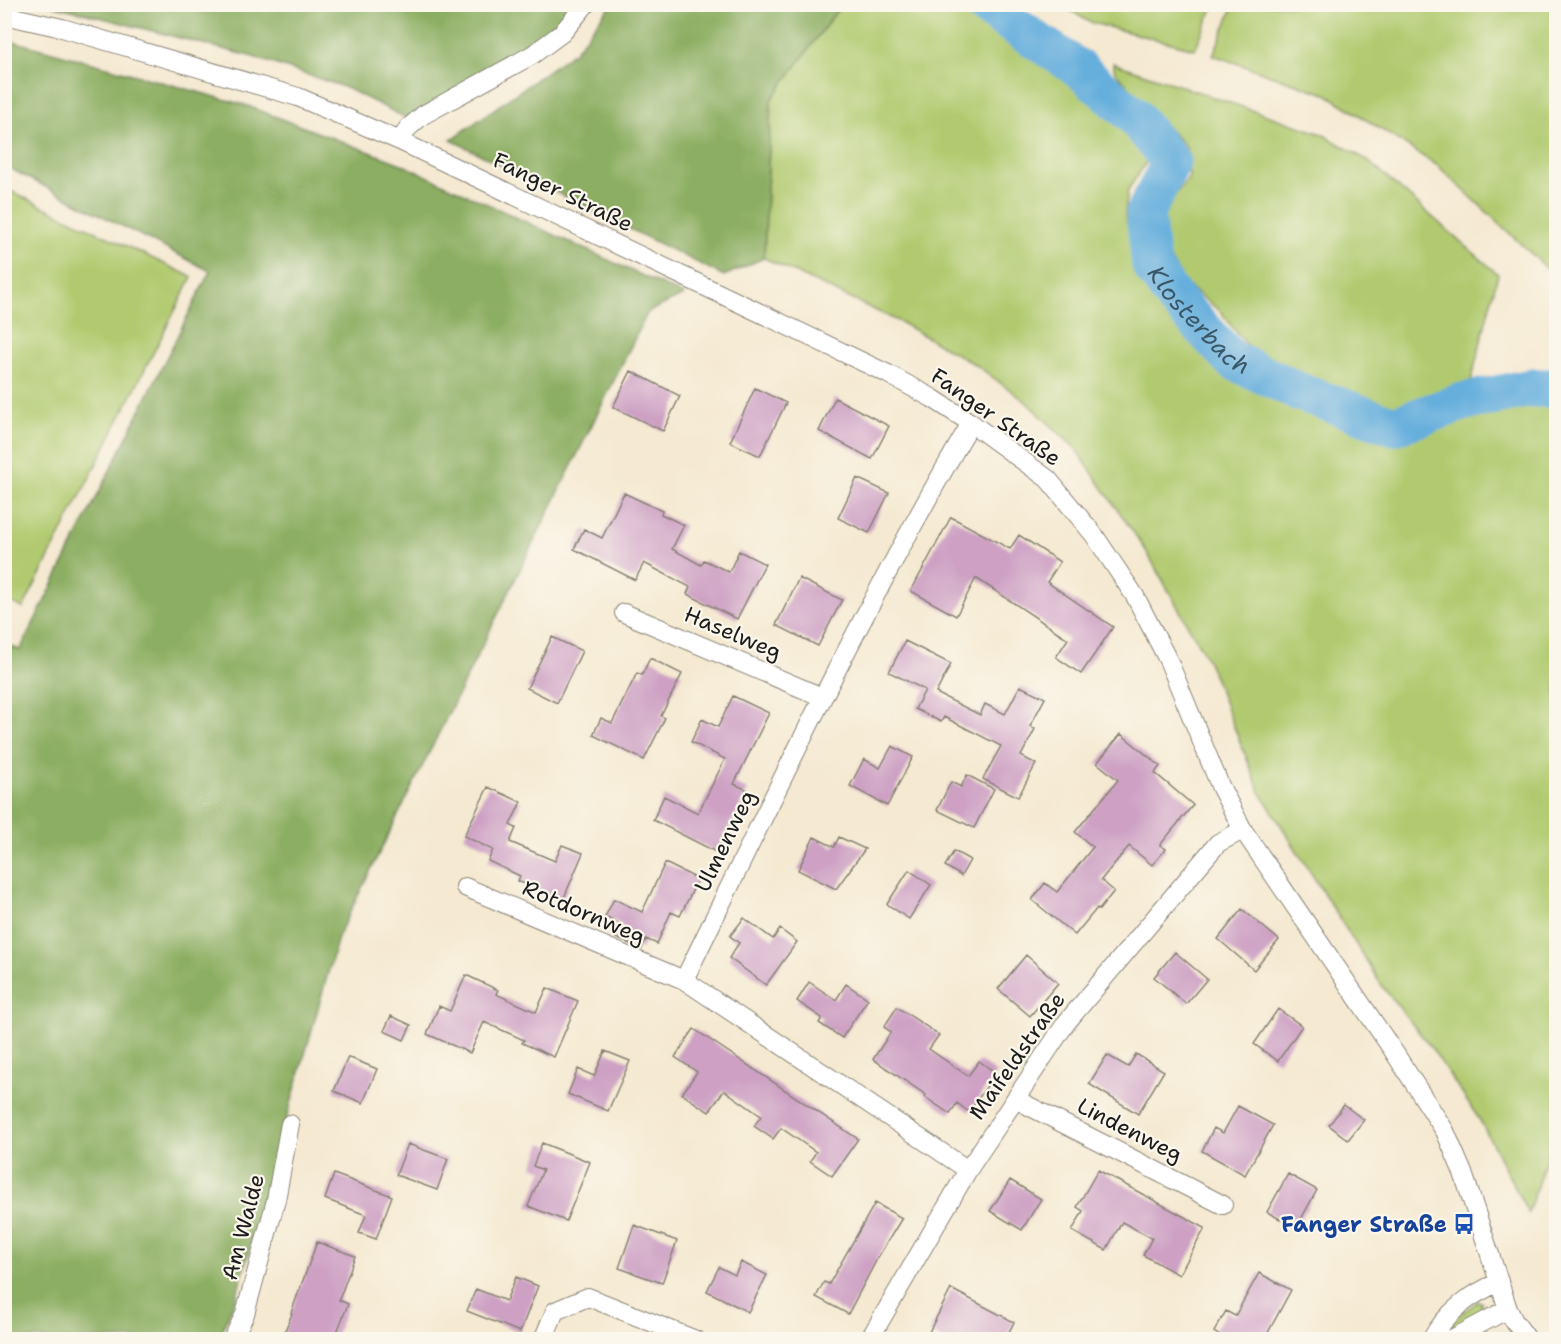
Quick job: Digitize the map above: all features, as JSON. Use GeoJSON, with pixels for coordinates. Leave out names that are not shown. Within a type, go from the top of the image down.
{"type":"FeatureCollection","features":[{"type":"Feature","properties":{"kind":"street"},"geometry":{"type":"LineString","coordinates":[[400,141],[408,128],[423,115],[532,55],[562,33],[586,4]]}},
{"type":"Feature","properties":{"kind":"street","name":"Fanger Straße"},"geometry":{"type":"LineString","coordinates":[[4,15],[62,28],[298,97],[400,141],[888,374],[971,423],[1048,479],[1094,535],[1135,596],[1169,662],[1221,788],[1243,830],[1445,1131],[1463,1173],[1508,1309],[1528,1340]]}},
{"type":"Feature","properties":{"kind":"street","name":"Ulmenweg"},"geometry":{"type":"LineString","coordinates":[[684,980],[822,698],[923,504],[971,423]]}},
{"type":"Feature","properties":{"kind":"street","name":"Haselweg"},"geometry":{"type":"LineString","coordinates":[[624,613],[822,698]]}},
{"type":"Feature","properties":{"kind":"street","name":"Maifeldstraße"},"geometry":{"type":"LineString","coordinates":[[878,1337],[968,1170],[1066,1023],[1218,843],[1243,830]]}},
{"type":"Feature","properties":{"kind":"street","name":"Rotdornweg"},"geometry":{"type":"LineString","coordinates":[[465,887],[684,980]]}},
{"type":"Feature","properties":{"kind":"street"},"geometry":{"type":"LineString","coordinates":[[684,980],[968,1170]]}},
{"type":"Feature","properties":{"kind":"street","name":"Lindenweg"},"geometry":{"type":"LineString","coordinates":[[1015,1099],[1223,1205]]}},
{"type":"Feature","properties":{"kind":"street","name":"Am Walde"},"geometry":{"type":"LineString","coordinates":[[232,1340],[245,1314],[276,1200],[290,1124]]}},
{"type":"Feature","properties":{"kind":"street"},"geometry":{"type":"LineString","coordinates":[[1431,1340],[1440,1323],[1473,1294],[1499,1282]]}},
{"type":"Feature","properties":{"kind":"street"},"geometry":{"type":"LineString","coordinates":[[543,1340],[555,1311],[588,1297],[696,1340]]}},
{"type":"Feature","properties":{"kind":"street"},"geometry":{"type":"LineString","coordinates":[[1450,1340],[1508,1309]]}},
{"type":"Feature","properties":{"kind":"green space"},"geometry":{"type":"Polygon","coordinates":[[[1214,4],[1195,49],[1089,22],[1062,5],[1214,4]]]}},
{"type":"Feature","properties":{"kind":"green space"},"geometry":{"type":"Polygon","coordinates":[[[52,5],[572,5],[552,29],[511,57],[406,118],[344,87],[250,56],[52,5]]]}},
{"type":"Feature","properties":{"kind":"green space"},"geometry":{"type":"Polygon","coordinates":[[[611,5],[841,5],[771,100],[764,258],[724,276],[451,140],[574,52],[611,5]]]}},
{"type":"Feature","properties":{"kind":"green space"},"geometry":{"type":"Polygon","coordinates":[[[841,5],[970,5],[1012,43],[1062,71],[1090,93],[1138,147],[1147,161],[1128,190],[1125,215],[1147,282],[1160,303],[1196,331],[1204,347],[1216,361],[1240,375],[1309,405],[1398,436],[1418,437],[1496,408],[1556,398],[1556,1129],[1528,1213],[1481,1122],[1433,1050],[1382,986],[1260,792],[1207,659],[1145,549],[1075,448],[1025,401],[976,365],[900,322],[764,258],[771,100],[841,5]]]}},
{"type":"Feature","properties":{"kind":"green space"},"geometry":{"type":"Polygon","coordinates":[[[1234,5],[1556,5],[1556,277],[1438,166],[1328,95],[1213,55],[1234,5]]]}},
{"type":"Feature","properties":{"kind":"green space"},"geometry":{"type":"Polygon","coordinates":[[[5,39],[245,105],[399,163],[684,295],[648,312],[339,934],[235,1301],[218,1339],[5,1339],[4,643],[20,650],[210,271],[5,166],[5,39]]]}},
{"type":"Feature","properties":{"kind":"green space"},"geometry":{"type":"Polygon","coordinates":[[[1113,63],[1322,134],[1367,160],[1498,274],[1470,385],[1392,408],[1316,384],[1251,351],[1221,312],[1186,284],[1165,251],[1159,215],[1189,177],[1186,147],[1115,72],[1113,63]]]}},
{"type":"Feature","properties":{"kind":"green space"},"geometry":{"type":"Polygon","coordinates":[[[4,188],[192,277],[23,608],[4,599],[4,188]]]}},
{"type":"Feature","properties":{"kind":"green space"},"geometry":{"type":"Polygon","coordinates":[[[1478,1301],[1481,1302],[1483,1314],[1448,1334],[1443,1327],[1478,1301]]]}},
{"type":"Feature","properties":{"kind":"building"},"geometry":{"type":"Polygon","coordinates":[[[631,371],[680,396],[663,431],[613,407],[631,371]]]}},
{"type":"Feature","properties":{"kind":"building"},"geometry":{"type":"Polygon","coordinates":[[[755,388],[786,403],[760,456],[730,442],[755,388]]]}},
{"type":"Feature","properties":{"kind":"building"},"geometry":{"type":"Polygon","coordinates":[[[835,398],[889,426],[872,459],[819,431],[835,398]]]}},
{"type":"Feature","properties":{"kind":"building"},"geometry":{"type":"Polygon","coordinates":[[[857,478],[889,493],[869,533],[838,518],[857,478]]]}},
{"type":"Feature","properties":{"kind":"building"},"geometry":{"type":"Polygon","coordinates":[[[624,493],[662,511],[661,514],[684,525],[672,549],[701,565],[704,560],[729,572],[739,551],[765,564],[737,619],[687,594],[690,587],[644,563],[635,580],[574,549],[584,529],[602,538],[624,493]]]}},
{"type":"Feature","properties":{"kind":"building"},"geometry":{"type":"Polygon","coordinates":[[[951,517],[1010,549],[1019,535],[1060,562],[1047,582],[1113,627],[1081,674],[1056,657],[1068,639],[976,578],[956,616],[911,591],[951,517]]]}},
{"type":"Feature","properties":{"kind":"building"},"geometry":{"type":"Polygon","coordinates":[[[799,578],[842,600],[818,646],[776,625],[799,578]]]}},
{"type":"Feature","properties":{"kind":"building"},"geometry":{"type":"Polygon","coordinates":[[[552,637],[582,651],[557,703],[527,688],[552,637]]]}},
{"type":"Feature","properties":{"kind":"building"},"geometry":{"type":"Polygon","coordinates":[[[905,641],[951,664],[936,693],[980,715],[985,704],[1005,714],[1020,686],[1045,698],[1030,726],[1035,729],[1021,756],[1036,764],[1018,797],[983,779],[1001,746],[944,717],[941,722],[915,709],[925,690],[889,672],[905,641]]]}},
{"type":"Feature","properties":{"kind":"building"},"geometry":{"type":"Polygon","coordinates":[[[650,658],[682,674],[661,716],[665,718],[644,760],[593,735],[601,718],[612,723],[637,673],[642,675],[650,658]]]}},
{"type":"Feature","properties":{"kind":"building"},"geometry":{"type":"Polygon","coordinates":[[[733,696],[769,713],[734,784],[748,790],[716,852],[653,820],[664,796],[698,813],[725,759],[691,742],[702,719],[718,727],[733,696]]]}},
{"type":"Feature","properties":{"kind":"building"},"geometry":{"type":"Polygon","coordinates":[[[1121,734],[1160,766],[1155,773],[1193,805],[1160,845],[1166,849],[1152,865],[1129,846],[1101,880],[1114,891],[1075,935],[1032,900],[1045,883],[1057,892],[1093,847],[1075,832],[1118,780],[1097,763],[1121,734]]]}},
{"type":"Feature","properties":{"kind":"building"},"geometry":{"type":"Polygon","coordinates":[[[892,746],[913,757],[887,806],[850,786],[864,759],[880,768],[892,746]]]}},
{"type":"Feature","properties":{"kind":"building"},"geometry":{"type":"Polygon","coordinates":[[[967,775],[994,789],[974,828],[937,810],[951,782],[961,787],[967,775]]]}},
{"type":"Feature","properties":{"kind":"building"},"geometry":{"type":"Polygon","coordinates":[[[488,787],[521,802],[510,825],[516,828],[510,842],[555,861],[562,845],[583,853],[563,900],[518,881],[520,876],[488,861],[493,850],[464,836],[488,787]]]}},
{"type":"Feature","properties":{"kind":"building"},"geometry":{"type":"Polygon","coordinates":[[[814,837],[834,847],[839,837],[865,849],[836,889],[798,870],[814,837]]]}},
{"type":"Feature","properties":{"kind":"building"},"geometry":{"type":"Polygon","coordinates":[[[954,851],[970,860],[961,876],[945,866],[954,851]]]}},
{"type":"Feature","properties":{"kind":"building"},"geometry":{"type":"Polygon","coordinates":[[[665,863],[698,879],[680,916],[671,912],[657,944],[646,939],[642,949],[616,938],[622,925],[605,917],[614,899],[642,912],[665,863]]]}},
{"type":"Feature","properties":{"kind":"building"},"geometry":{"type":"Polygon","coordinates":[[[909,870],[931,885],[909,919],[887,904],[909,870]]]}},
{"type":"Feature","properties":{"kind":"building"},"geometry":{"type":"Polygon","coordinates":[[[1242,909],[1279,940],[1254,970],[1218,939],[1242,909]]]}},
{"type":"Feature","properties":{"kind":"building"},"geometry":{"type":"Polygon","coordinates":[[[744,918],[773,939],[780,929],[797,942],[766,985],[729,958],[739,943],[730,936],[744,918]]]}},
{"type":"Feature","properties":{"kind":"building"},"geometry":{"type":"Polygon","coordinates":[[[1175,952],[1207,979],[1186,1004],[1154,977],[1175,952]]]}},
{"type":"Feature","properties":{"kind":"building"},"geometry":{"type":"Polygon","coordinates":[[[1026,955],[1058,983],[1030,1016],[998,989],[1026,955]]]}},
{"type":"Feature","properties":{"kind":"building"},"geometry":{"type":"Polygon","coordinates":[[[466,975],[498,990],[496,994],[536,1012],[547,988],[578,1001],[554,1057],[484,1022],[470,1053],[427,1034],[439,1006],[450,1011],[466,975]]]}},
{"type":"Feature","properties":{"kind":"building"},"geometry":{"type":"Polygon","coordinates":[[[809,982],[836,1000],[846,984],[868,999],[842,1038],[819,1023],[822,1018],[797,1001],[809,982]]]}},
{"type":"Feature","properties":{"kind":"building"},"geometry":{"type":"Polygon","coordinates":[[[897,1007],[939,1035],[929,1049],[968,1076],[979,1061],[996,1073],[969,1112],[957,1103],[950,1114],[873,1059],[891,1032],[884,1027],[897,1007]]]}},
{"type":"Feature","properties":{"kind":"building"},"geometry":{"type":"Polygon","coordinates":[[[1278,1009],[1302,1026],[1278,1061],[1254,1044],[1278,1009]]]}},
{"type":"Feature","properties":{"kind":"building"},"geometry":{"type":"Polygon","coordinates":[[[391,1016],[411,1025],[404,1040],[384,1031],[391,1016]]]}},
{"type":"Feature","properties":{"kind":"building"},"geometry":{"type":"Polygon","coordinates":[[[694,1029],[858,1139],[832,1176],[810,1161],[816,1152],[781,1128],[773,1139],[754,1126],[761,1116],[724,1090],[709,1112],[682,1094],[697,1072],[675,1057],[694,1029]]]}},
{"type":"Feature","properties":{"kind":"building"},"geometry":{"type":"Polygon","coordinates":[[[605,1051],[630,1061],[608,1111],[568,1094],[578,1069],[594,1076],[605,1051]]]}},
{"type":"Feature","properties":{"kind":"building"},"geometry":{"type":"Polygon","coordinates":[[[1136,1054],[1164,1071],[1138,1114],[1089,1084],[1107,1055],[1128,1067],[1136,1054]]]}},
{"type":"Feature","properties":{"kind":"building"},"geometry":{"type":"Polygon","coordinates":[[[348,1057],[377,1069],[363,1103],[334,1091],[348,1057]]]}},
{"type":"Feature","properties":{"kind":"building"},"geometry":{"type":"Polygon","coordinates":[[[1344,1105],[1364,1120],[1348,1140],[1329,1125],[1344,1105]]]}},
{"type":"Feature","properties":{"kind":"building"},"geometry":{"type":"Polygon","coordinates":[[[1238,1106],[1273,1125],[1245,1175],[1202,1151],[1214,1128],[1223,1133],[1238,1106]]]}},
{"type":"Feature","properties":{"kind":"building"},"geometry":{"type":"Polygon","coordinates":[[[542,1143],[590,1162],[566,1221],[528,1206],[543,1170],[533,1166],[542,1143]]]}},
{"type":"Feature","properties":{"kind":"building"},"geometry":{"type":"Polygon","coordinates":[[[408,1144],[448,1159],[437,1190],[396,1175],[408,1144]]]}},
{"type":"Feature","properties":{"kind":"building"},"geometry":{"type":"Polygon","coordinates":[[[1098,1170],[1205,1228],[1179,1275],[1143,1255],[1152,1238],[1122,1222],[1106,1250],[1072,1231],[1083,1211],[1077,1207],[1098,1170]]]}},
{"type":"Feature","properties":{"kind":"building"},"geometry":{"type":"Polygon","coordinates":[[[334,1174],[392,1196],[376,1239],[359,1233],[366,1215],[325,1199],[334,1174]]]}},
{"type":"Feature","properties":{"kind":"building"},"geometry":{"type":"Polygon","coordinates":[[[1288,1174],[1317,1190],[1296,1228],[1267,1212],[1288,1174]]]}},
{"type":"Feature","properties":{"kind":"building"},"geometry":{"type":"Polygon","coordinates":[[[1010,1180],[1041,1199],[1022,1230],[990,1211],[1010,1180]]]}},
{"type":"Feature","properties":{"kind":"building"},"geometry":{"type":"Polygon","coordinates":[[[875,1203],[902,1218],[848,1314],[816,1297],[824,1282],[829,1284],[875,1203]]]}},
{"type":"Feature","properties":{"kind":"building"},"geometry":{"type":"Polygon","coordinates":[[[634,1225],[677,1241],[662,1283],[619,1268],[634,1225]]]}},
{"type":"Feature","properties":{"kind":"building"},"geometry":{"type":"Polygon","coordinates":[[[317,1242],[355,1256],[339,1300],[348,1304],[334,1340],[281,1340],[292,1314],[317,1242]]]}},
{"type":"Feature","properties":{"kind":"building"},"geometry":{"type":"Polygon","coordinates":[[[741,1262],[767,1275],[748,1312],[707,1291],[719,1267],[735,1275],[741,1262]]]}},
{"type":"Feature","properties":{"kind":"building"},"geometry":{"type":"Polygon","coordinates":[[[1259,1273],[1291,1290],[1264,1340],[1226,1340],[1214,1332],[1226,1311],[1235,1316],[1259,1273]]]}},
{"type":"Feature","properties":{"kind":"building"},"geometry":{"type":"Polygon","coordinates":[[[516,1277],[538,1286],[520,1332],[467,1311],[476,1289],[506,1301],[516,1277]]]}},
{"type":"Feature","properties":{"kind":"building"},"geometry":{"type":"Polygon","coordinates":[[[951,1289],[1014,1322],[1005,1340],[943,1340],[929,1332],[951,1289]]]}},
{"type":"Feature","properties":{"kind":"waterway","name":"Klosterbach"},"geometry":{"type":"LineString","coordinates":[[981,4],[1078,68],[1134,116],[1171,162],[1145,213],[1151,265],[1173,297],[1232,360],[1302,393],[1394,426],[1462,402],[1531,388],[1556,388]]}},
{"type":"Feature","properties":{"kind":"place","name":"Fanger Straße"},"geometry":{"type":"Point","coordinates":[1464,1224]}}]}
